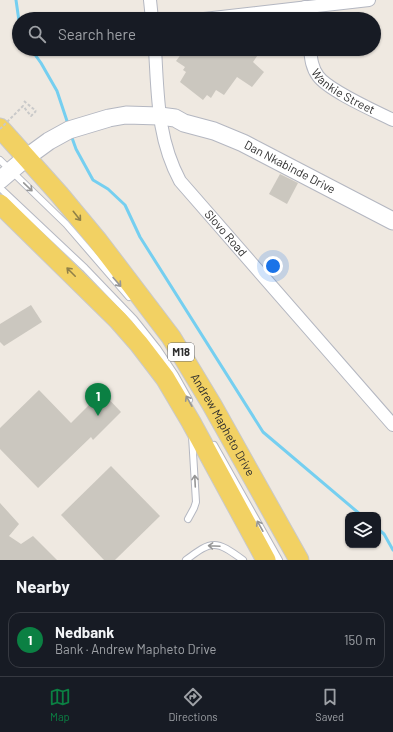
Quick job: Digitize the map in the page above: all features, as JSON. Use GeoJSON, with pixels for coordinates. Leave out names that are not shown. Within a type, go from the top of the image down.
{"type":"FeatureCollection","features":[{"type":"Feature","properties":{"kind":"main road","name":"M18"},"geometry":{"type":"LineString","coordinates":[[0,129],[30,161]]}},
{"type":"Feature","properties":{"kind":"main road","name":"Andrew Mapheto Drive"},"geometry":{"type":"LineString","coordinates":[[30,161],[98,241],[171,337],[212,405],[299,560]]}},
{"type":"Feature","properties":{"kind":"main road","name":"M18"},"geometry":{"type":"LineString","coordinates":[[4,183],[139,344],[192,415],[266,560]]}},
{"type":"Feature","properties":{"kind":"street"},"geometry":{"type":"LineString","coordinates":[[150,0],[151,12]]}},
{"type":"Feature","properties":{"kind":"street"},"geometry":{"type":"LineString","coordinates":[[311,12],[369,0]]}},
{"type":"Feature","properties":{"kind":"street","name":"Slovo Road"},"geometry":{"type":"LineString","coordinates":[[156,56],[161,120],[166,149],[170,162],[180,181],[393,424]]}},
{"type":"Feature","properties":{"kind":"street","name":"Wankie Street"},"geometry":{"type":"LineString","coordinates":[[311,56],[315,70],[325,83],[342,94],[393,120]]}},
{"type":"Feature","properties":{"kind":"street","name":"Dan Nkabinde Drive"},"geometry":{"type":"LineString","coordinates":[[4,183],[30,161],[52,146],[74,141],[95,127],[127,125],[161,120],[174,126],[184,123],[214,130],[243,143],[393,221]]}},
{"type":"Feature","properties":{"kind":"lane"},"geometry":{"type":"LineString","coordinates":[[4,183],[66,224],[133,302]]}},
{"type":"Feature","properties":{"kind":"lane"},"geometry":{"type":"LineString","coordinates":[[169,347],[199,397]]}},
{"type":"Feature","properties":{"kind":"lane"},"geometry":{"type":"LineString","coordinates":[[188,519],[196,502],[192,415]]}},
{"type":"Feature","properties":{"kind":"lane"},"geometry":{"type":"LineString","coordinates":[[212,442],[279,560]]}},
{"type":"Feature","properties":{"kind":"lane"},"geometry":{"type":"LineString","coordinates":[[186,560],[207,545],[220,545],[243,560]]}},
{"type":"Feature","properties":{"kind":"path"},"geometry":{"type":"LineString","coordinates":[[0,129],[23,106],[31,116],[36,111],[24,101]]}},
{"type":"Feature","properties":{"kind":"building"},"geometry":{"type":"Polygon","coordinates":[[[180,56],[257,56],[253,62],[264,72],[252,87],[237,77],[224,95],[216,90],[211,98],[207,95],[203,100],[180,82],[186,72],[183,70],[185,67],[176,61],[180,56]]]}},
{"type":"Feature","properties":{"kind":"building"},"geometry":{"type":"Polygon","coordinates":[[[280,174],[298,183],[287,204],[269,194],[280,174]]]}},
{"type":"Feature","properties":{"kind":"building"},"geometry":{"type":"Polygon","coordinates":[[[31,305],[42,322],[4,346],[0,342],[0,324],[31,305]]]}},
{"type":"Feature","properties":{"kind":"building"},"geometry":{"type":"Polygon","coordinates":[[[39,390],[71,423],[102,392],[121,412],[93,440],[91,437],[38,488],[0,449],[0,428],[39,390]]]}},
{"type":"Feature","properties":{"kind":"building"},"geometry":{"type":"Polygon","coordinates":[[[111,466],[160,516],[115,560],[104,560],[61,515],[111,466]]]}},
{"type":"Feature","properties":{"kind":"building"},"geometry":{"type":"Polygon","coordinates":[[[0,503],[19,524],[9,536],[21,544],[33,536],[57,560],[0,560],[0,503]]]}},
{"type":"Feature","properties":{"kind":"waterway"},"geometry":{"type":"LineString","coordinates":[[16,0],[18,12]]}},
{"type":"Feature","properties":{"kind":"waterway"},"geometry":{"type":"LineString","coordinates":[[36,56],[57,91],[68,124]]}},
{"type":"Feature","properties":{"kind":"waterway"},"geometry":{"type":"LineString","coordinates":[[71,135],[76,149],[93,180],[108,189],[125,205],[140,237],[263,432],[357,512]]}},
{"type":"Feature","properties":{"kind":"waterway"},"geometry":{"type":"LineString","coordinates":[[381,532],[393,550]]}},
{"type":"Feature","properties":{"kind":"place","name":"Nedbank"},"geometry":{"type":"Point","coordinates":[98,416]}}]}
